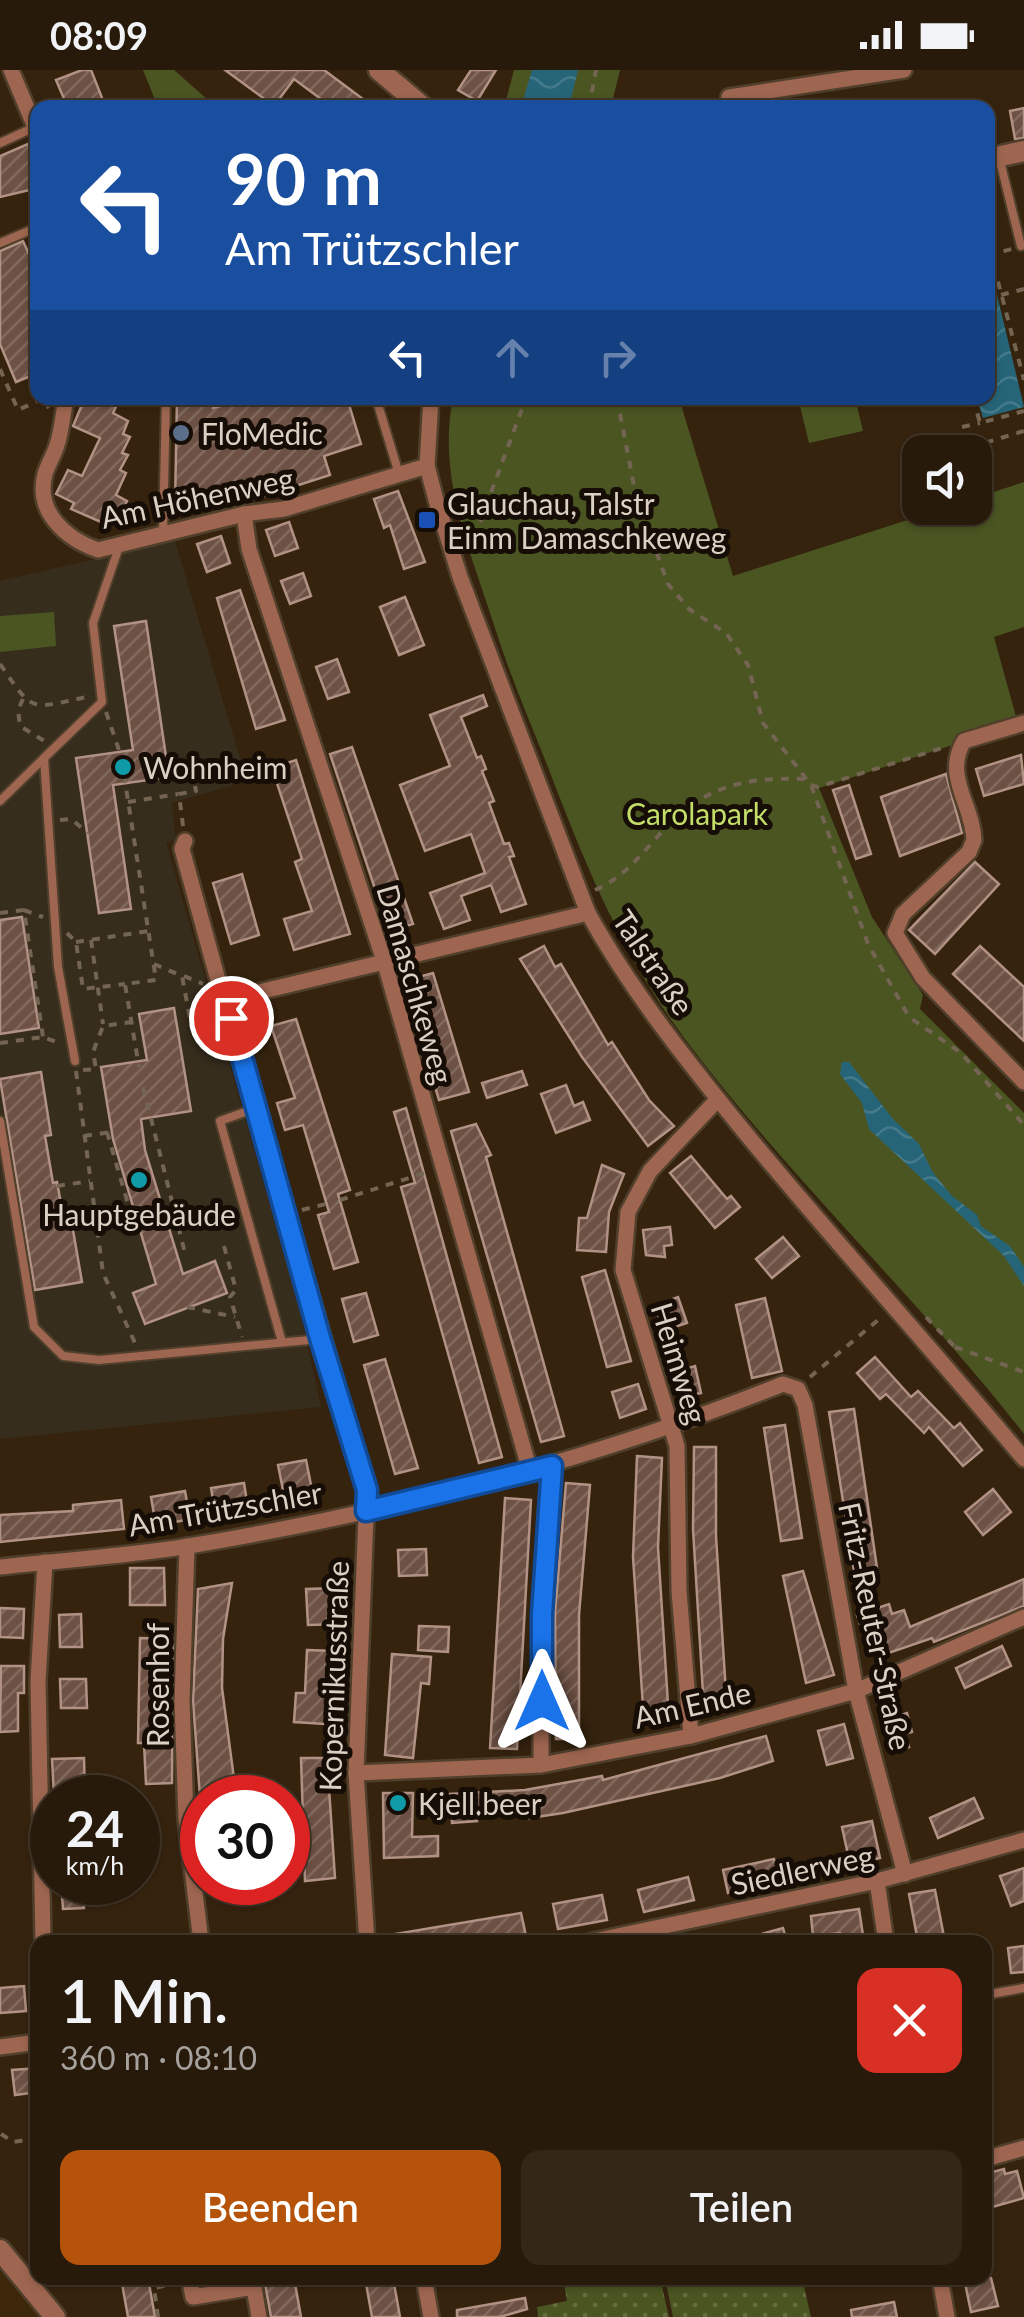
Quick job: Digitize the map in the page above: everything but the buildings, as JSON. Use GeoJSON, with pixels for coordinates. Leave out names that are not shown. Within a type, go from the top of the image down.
{"type":"FeatureCollection","features":[{"type":"Feature","properties":{"kind":"street"},"geometry":{"type":"LineString","coordinates":[[11,70],[30,116]]}},
{"type":"Feature","properties":{"kind":"street"},"geometry":{"type":"LineString","coordinates":[[728,98],[904,70]]}},
{"type":"Feature","properties":{"kind":"street"},"geometry":{"type":"LineString","coordinates":[[384,72],[415,100]]}},
{"type":"Feature","properties":{"kind":"street"},"geometry":{"type":"LineString","coordinates":[[995,158],[1024,152]]}},
{"type":"Feature","properties":{"kind":"street","name":"Am Höhenweg"},"geometry":{"type":"LineString","coordinates":[[65,405],[58,443],[44,477],[45,504],[59,528],[75,542],[98,550],[244,514],[284,509],[426,466]]}},
{"type":"Feature","properties":{"kind":"street","name":"Talstraße"},"geometry":{"type":"LineString","coordinates":[[430,405],[426,466],[460,576],[588,913],[639,996],[718,1099],[892,1309],[1024,1459]]}},
{"type":"Feature","properties":{"kind":"street","name":"Damaschkeweg"},"geometry":{"type":"LineString","coordinates":[[244,514],[249,549],[384,964],[530,1471]]}},
{"type":"Feature","properties":{"kind":"street"},"geometry":{"type":"LineString","coordinates":[[1024,722],[964,741],[955,761],[956,774],[974,840],[969,852],[903,914],[896,933],[924,978],[1024,1082]]}},
{"type":"Feature","properties":{"kind":"street","name":"Kopernikusstraße"},"geometry":{"type":"LineString","coordinates":[[185,842],[182,850],[221,992],[234,1005],[231,1018],[320,1338],[367,1490],[356,1773],[367,1935]]}},
{"type":"Feature","properties":{"kind":"street"},"geometry":{"type":"LineString","coordinates":[[234,1005],[259,992],[588,913]]}},
{"type":"Feature","properties":{"kind":"street","name":"Heimweg"},"geometry":{"type":"LineString","coordinates":[[691,1736],[679,1591],[677,1446],[624,1270],[628,1212],[650,1171],[718,1099]]}},
{"type":"Feature","properties":{"kind":"street","name":"Am Trützschler"},"geometry":{"type":"LineString","coordinates":[[0,1567],[187,1546],[366,1511],[552,1466],[672,1428],[782,1384],[798,1389]]}},
{"type":"Feature","properties":{"kind":"street","name":"Fritz-Reuter-Straße"},"geometry":{"type":"LineString","coordinates":[[798,1389],[805,1405],[856,1690],[906,1874]]}},
{"type":"Feature","properties":{"kind":"street"},"geometry":{"type":"LineString","coordinates":[[542,1764],[542,1614],[552,1466]]}},
{"type":"Feature","properties":{"kind":"street","name":"Rosenhof"},"geometry":{"type":"LineString","coordinates":[[187,1546],[184,1779],[200,1935]]}},
{"type":"Feature","properties":{"kind":"street"},"geometry":{"type":"LineString","coordinates":[[42,1935],[38,1681],[45,1562]]}},
{"type":"Feature","properties":{"kind":"street","name":"Am Ende"},"geometry":{"type":"LineString","coordinates":[[356,1773],[542,1764],[691,1736],[856,1690],[1024,1617]]}},
{"type":"Feature","properties":{"kind":"street","name":"Siedlerweg"},"geometry":{"type":"LineString","coordinates":[[622,1935],[877,1881],[1024,1840]]}},
{"type":"Feature","properties":{"kind":"street"},"geometry":{"type":"LineString","coordinates":[[877,1881],[885,1935]]}},
{"type":"Feature","properties":{"kind":"street"},"geometry":{"type":"LineString","coordinates":[[0,2047],[30,2043]]}},
{"type":"Feature","properties":{"kind":"street"},"geometry":{"type":"LineString","coordinates":[[992,2157],[1024,2148]]}},
{"type":"Feature","properties":{"kind":"street"},"geometry":{"type":"LineString","coordinates":[[0,2250],[55,2317]]}},
{"type":"Feature","properties":{"kind":"street"},"geometry":{"type":"LineString","coordinates":[[191,2285],[192,2297],[241,2285]]}},
{"type":"Feature","properties":{"kind":"street"},"geometry":{"type":"LineString","coordinates":[[254,2285],[259,2317]]}},
{"type":"Feature","properties":{"kind":"street"},"geometry":{"type":"LineString","coordinates":[[426,2285],[432,2317]]}},
{"type":"Feature","properties":{"kind":"street"},"geometry":{"type":"LineString","coordinates":[[941,2285],[947,2317]]}},
{"type":"Feature","properties":{"kind":"lane"},"geometry":{"type":"LineString","coordinates":[[0,143],[30,133]]}},
{"type":"Feature","properties":{"kind":"lane"},"geometry":{"type":"LineString","coordinates":[[995,164],[1021,246]]}},
{"type":"Feature","properties":{"kind":"lane"},"geometry":{"type":"LineString","coordinates":[[0,243],[30,230]]}},
{"type":"Feature","properties":{"kind":"lane"},"geometry":{"type":"LineString","coordinates":[[162,535],[166,405]]}},
{"type":"Feature","properties":{"kind":"lane"},"geometry":{"type":"LineString","coordinates":[[378,405],[398,474]]}},
{"type":"Feature","properties":{"kind":"lane"},"geometry":{"type":"LineString","coordinates":[[0,801],[98,706],[93,623],[119,547]]}},
{"type":"Feature","properties":{"kind":"lane"},"geometry":{"type":"LineString","coordinates":[[44,758],[58,966],[75,1066]]}},
{"type":"Feature","properties":{"kind":"lane"},"geometry":{"type":"LineString","coordinates":[[256,1108],[220,1120],[282,1342]]}},
{"type":"Feature","properties":{"kind":"lane"},"geometry":{"type":"LineString","coordinates":[[0,1121],[34,1326],[63,1356],[85,1361],[320,1338]]}},
{"type":"Feature","properties":{"kind":"lane"},"geometry":{"type":"LineString","coordinates":[[992,1994],[1024,1988]]}},
{"type":"Feature","properties":{"kind":"path"},"geometry":{"type":"LineString","coordinates":[[590,100],[596,70]]}},
{"type":"Feature","properties":{"kind":"path"},"geometry":{"type":"LineString","coordinates":[[995,253],[1021,246]]}},
{"type":"Feature","properties":{"kind":"path"},"geometry":{"type":"LineString","coordinates":[[995,274],[1024,380]]}},
{"type":"Feature","properties":{"kind":"path"},"geometry":{"type":"LineString","coordinates":[[1002,294],[1024,289]]}},
{"type":"Feature","properties":{"kind":"path"},"geometry":{"type":"LineString","coordinates":[[0,369],[18,410],[30,404]]}},
{"type":"Feature","properties":{"kind":"path"},"geometry":{"type":"LineString","coordinates":[[460,576],[523,405]]}},
{"type":"Feature","properties":{"kind":"path"},"geometry":{"type":"LineString","coordinates":[[619,405],[636,496],[668,584],[689,609],[726,632],[748,665],[763,722],[804,780],[818,787],[964,741]]}},
{"type":"Feature","properties":{"kind":"path"},"geometry":{"type":"LineString","coordinates":[[976,405],[980,423]]}},
{"type":"Feature","properties":{"kind":"path"},"geometry":{"type":"LineString","coordinates":[[962,427],[1024,411]]}},
{"type":"Feature","properties":{"kind":"path"},"geometry":{"type":"LineString","coordinates":[[992,441],[1024,431]]}},
{"type":"Feature","properties":{"kind":"path"},"geometry":{"type":"LineString","coordinates":[[0,664],[23,699],[45,706],[100,694]]}},
{"type":"Feature","properties":{"kind":"path"},"geometry":{"type":"LineString","coordinates":[[23,699],[18,710],[20,726],[53,749]]}},
{"type":"Feature","properties":{"kind":"path"},"geometry":{"type":"LineString","coordinates":[[98,706],[108,713],[122,759]]}},
{"type":"Feature","properties":{"kind":"path"},"geometry":{"type":"LineString","coordinates":[[124,775],[156,980],[83,989],[76,942],[148,931]]}},
{"type":"Feature","properties":{"kind":"path"},"geometry":{"type":"LineString","coordinates":[[581,896],[634,866],[689,806],[720,788],[760,778],[804,780]]}},
{"type":"Feature","properties":{"kind":"path"},"geometry":{"type":"LineString","coordinates":[[812,785],[868,944],[909,1017],[961,1053],[1024,1125]]}},
{"type":"Feature","properties":{"kind":"path"},"geometry":{"type":"LineString","coordinates":[[128,802],[196,791],[195,786]]}},
{"type":"Feature","properties":{"kind":"path"},"geometry":{"type":"LineString","coordinates":[[178,794],[180,808]]}},
{"type":"Feature","properties":{"kind":"path"},"geometry":{"type":"LineString","coordinates":[[50,821],[71,818],[88,833]]}},
{"type":"Feature","properties":{"kind":"path"},"geometry":{"type":"LineString","coordinates":[[0,1043],[43,1037],[24,910]]}},
{"type":"Feature","properties":{"kind":"path"},"geometry":{"type":"LineString","coordinates":[[0,913],[24,910],[56,921]]}},
{"type":"Feature","properties":{"kind":"path"},"geometry":{"type":"LineString","coordinates":[[90,940],[103,1026],[93,1052],[96,1068],[75,1066],[103,1273],[141,1356]]}},
{"type":"Feature","properties":{"kind":"path"},"geometry":{"type":"LineString","coordinates":[[154,964],[196,982]]}},
{"type":"Feature","properties":{"kind":"path"},"geometry":{"type":"LineString","coordinates":[[182,976],[192,1029],[201,1032]]}},
{"type":"Feature","properties":{"kind":"path"},"geometry":{"type":"LineString","coordinates":[[126,984],[139,1066]]}},
{"type":"Feature","properties":{"kind":"path"},"geometry":{"type":"LineString","coordinates":[[103,1026],[131,1022]]}},
{"type":"Feature","properties":{"kind":"path"},"geometry":{"type":"LineString","coordinates":[[143,1087],[186,1257]]}},
{"type":"Feature","properties":{"kind":"path"},"geometry":{"type":"LineString","coordinates":[[84,1136],[109,1132],[135,1221],[97,1231]]}},
{"type":"Feature","properties":{"kind":"path"},"geometry":{"type":"LineString","coordinates":[[340,1200],[440,1168]]}},
{"type":"Feature","properties":{"kind":"path"},"geometry":{"type":"LineString","coordinates":[[57,1186],[90,1181]]}},
{"type":"Feature","properties":{"kind":"path"},"geometry":{"type":"LineString","coordinates":[[286,1214],[326,1204]]}},
{"type":"Feature","properties":{"kind":"path"},"geometry":{"type":"LineString","coordinates":[[224,1246],[236,1290],[230,1297],[244,1346]]}},
{"type":"Feature","properties":{"kind":"path"},"geometry":{"type":"LineString","coordinates":[[187,1307],[226,1319],[237,1317]]}},
{"type":"Feature","properties":{"kind":"path"},"geometry":{"type":"LineString","coordinates":[[798,1389],[892,1309]]}},
{"type":"Feature","properties":{"kind":"path"},"geometry":{"type":"LineString","coordinates":[[955,1347],[1024,1372]]}},
{"type":"Feature","properties":{"kind":"path"},"geometry":{"type":"LineString","coordinates":[[1,2134],[13,2142],[30,2139]]}},
{"type":"Feature","properties":{"kind":"path"},"geometry":{"type":"LineString","coordinates":[[153,2285],[158,2317]]}},
{"type":"Feature","properties":{"kind":"path"},"geometry":{"type":"LineString","coordinates":[[154,2288],[168,2285]]}},
{"type":"Feature","properties":{"kind":"shaded area"},"geometry":{"type":"Polygon","coordinates":[[[175,541],[247,781],[172,803],[176,840],[166,842],[300,1311],[321,1407],[0,1439],[0,581],[175,541]]]}},
{"type":"Feature","properties":{"kind":"shaded area"},"geometry":{"type":"Polygon","coordinates":[[[0,2271],[40,2317],[0,2317],[0,2271]]]}},
{"type":"Feature","properties":{"kind":"green space"},"geometry":{"type":"Polygon","coordinates":[[[143,70],[174,70],[208,100],[155,100],[143,70]]]}},
{"type":"Feature","properties":{"kind":"green space"},"geometry":{"type":"Polygon","coordinates":[[[514,70],[620,70],[613,100],[506,100],[514,70]]]}},
{"type":"Feature","properties":{"kind":"green space","name":"Carolapark"},"geometry":{"type":"Polygon","coordinates":[[[452,405],[681,405],[733,576],[902,522],[902,525],[992,525],[992,492],[1024,482],[1024,627],[994,637],[1018,724],[819,788],[872,917],[923,995],[920,1009],[1024,1113],[1024,1434],[942,1335],[728,1094],[644,978],[576,840],[500,643],[458,513],[449,456],[452,405]]]}},
{"type":"Feature","properties":{"kind":"green space"},"geometry":{"type":"Polygon","coordinates":[[[800,405],[857,405],[863,431],[809,443],[800,405]]]}},
{"type":"Feature","properties":{"kind":"green space"},"geometry":{"type":"Polygon","coordinates":[[[54,612],[56,646],[0,652],[0,616],[54,612]]]}},
{"type":"Feature","properties":{"kind":"green space"},"geometry":{"type":"Polygon","coordinates":[[[564,2285],[662,2285],[669,2317],[538,2317],[537,2307],[567,2301],[564,2285]]]}},
{"type":"Feature","properties":{"kind":"green space"},"geometry":{"type":"Polygon","coordinates":[[[666,2285],[804,2285],[811,2317],[673,2317],[666,2285]]]}},
{"type":"Feature","properties":{"kind":"water"},"geometry":{"type":"Polygon","coordinates":[[[532,70],[578,70],[571,100],[523,100],[532,70]]]}},
{"type":"Feature","properties":{"kind":"water"},"geometry":{"type":"Polygon","coordinates":[[[995,286],[1024,407],[983,418],[979,405],[995,405],[995,286]]]}},
{"type":"Feature","properties":{"kind":"water"},"geometry":{"type":"Polygon","coordinates":[[[842,1062],[849,1062],[893,1119],[919,1144],[932,1171],[951,1195],[977,1215],[981,1226],[1010,1246],[1024,1267],[1024,1286],[1004,1256],[869,1129],[862,1103],[840,1074],[842,1062]]]}},
{"type":"Feature","properties":{"kind":"place","name":"FloMedic"},"geometry":{"type":"Point","coordinates":[181,433]}},
{"type":"Feature","properties":{"kind":"place","name":"Glauchau, Talstr Einm Damaschkeweg"},"geometry":{"type":"Point","coordinates":[427,520]}},
{"type":"Feature","properties":{"kind":"place","name":"Wohnheim"},"geometry":{"type":"Point","coordinates":[123,767]}},
{"type":"Feature","properties":{"kind":"place","name":"Hauptgebäude"},"geometry":{"type":"Point","coordinates":[139,1180]}},
{"type":"Feature","properties":{"kind":"place","name":"Kjell.beer"},"geometry":{"type":"Point","coordinates":[398,1803]}},
{"type":"Feature","properties":{"kind":"route"},"geometry":{"type":"LineString","coordinates":[[231,1018],[320,1338],[367,1490],[366,1511],[552,1466],[542,1614],[542,1701]]}}]}
